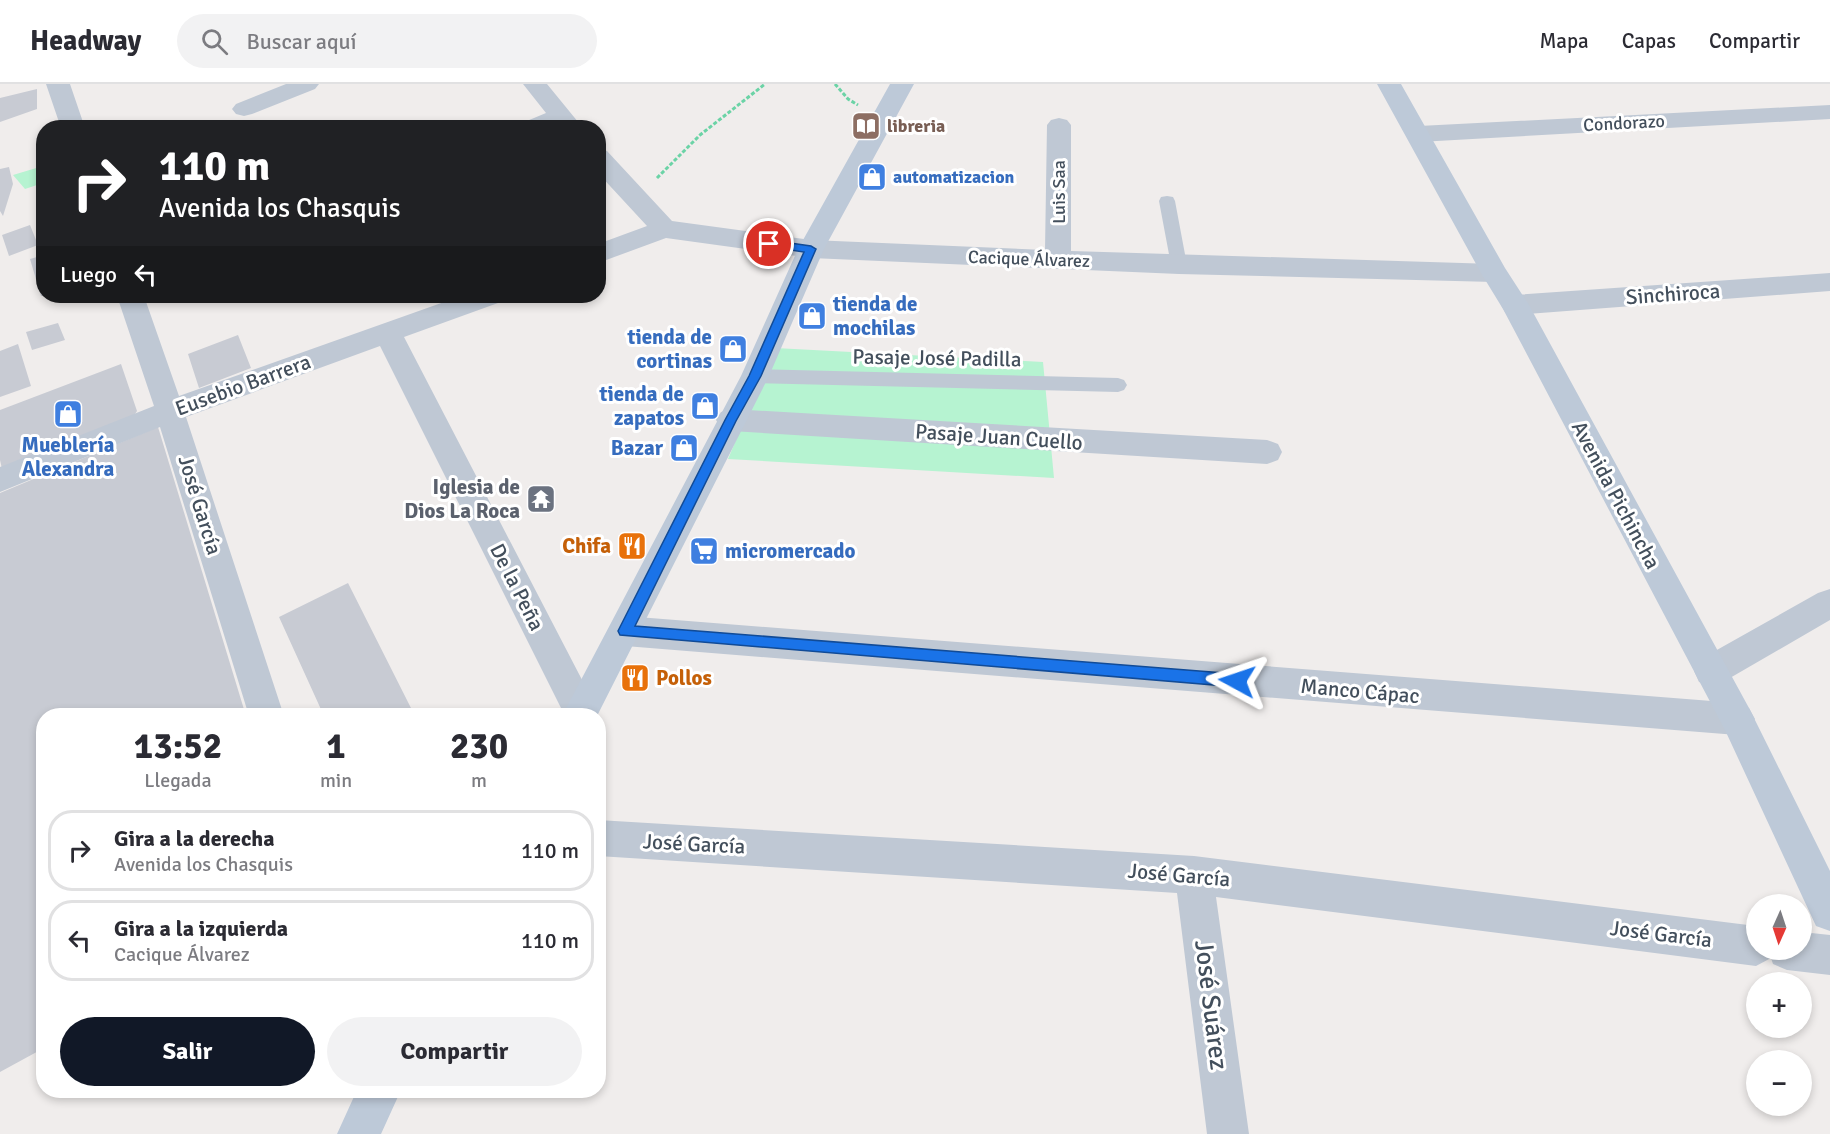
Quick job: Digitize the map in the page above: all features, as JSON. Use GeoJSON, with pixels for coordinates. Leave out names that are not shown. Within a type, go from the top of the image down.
{"type":"FeatureCollection","features":[{"type":"Feature","properties":{"kind":"main road"},"geometry":{"type":"LineString","coordinates":[[583,708],[755,376],[811,249],[902,84]]}},
{"type":"Feature","properties":{"kind":"main road","name":"Avenida Pichincha"},"geometry":{"type":"LineString","coordinates":[[1389,84],[1419,134],[1494,273],[1515,305],[1711,670],[1830,912]]}},
{"type":"Feature","properties":{"kind":"main road"},"geometry":{"type":"LineString","coordinates":[[358,1134],[376,1098]]}},
{"type":"Feature","properties":{"kind":"street"},"geometry":{"type":"LineString","coordinates":[[58,84],[70,120]]}},
{"type":"Feature","properties":{"kind":"street"},"geometry":{"type":"LineString","coordinates":[[535,84],[564,120]]}},
{"type":"Feature","properties":{"kind":"street"},"geometry":{"type":"LineString","coordinates":[[244,109],[292,86]]}},
{"type":"Feature","properties":{"kind":"street","name":"Condorazo"},"geometry":{"type":"LineString","coordinates":[[1419,134],[1830,112]]}},
{"type":"Feature","properties":{"kind":"street","name":"Luis Saa"},"geometry":{"type":"LineString","coordinates":[[1058,259],[1059,126]]}},
{"type":"Feature","properties":{"kind":"street"},"geometry":{"type":"LineString","coordinates":[[606,165],[664,229],[606,251]]}},
{"type":"Feature","properties":{"kind":"street","name":"Cacique Álvarez"},"geometry":{"type":"LineString","coordinates":[[664,229],[811,249],[1179,265],[1494,273]]}},
{"type":"Feature","properties":{"kind":"street","name":"Sinchiroca"},"geometry":{"type":"LineString","coordinates":[[1515,305],[1830,282]]}},
{"type":"Feature","properties":{"kind":"street","name":"José García"},"geometry":{"type":"LineString","coordinates":[[133,303],[264,708]]}},
{"type":"Feature","properties":{"kind":"street","name":"Eusebio Barrera"},"geometry":{"type":"LineString","coordinates":[[0,480],[170,411],[469,303]]}},
{"type":"Feature","properties":{"kind":"street","name":"De la Peña"},"geometry":{"type":"LineString","coordinates":[[388,333],[577,708]]}},
{"type":"Feature","properties":{"kind":"street","name":"Pasaje Juan Cuello"},"geometry":{"type":"LineString","coordinates":[[731,420],[1268,452]]}},
{"type":"Feature","properties":{"kind":"street"},"geometry":{"type":"LineString","coordinates":[[1711,670],[1830,603]]}},
{"type":"Feature","properties":{"kind":"street","name":"Manco Cápac"},"geometry":{"type":"LineString","coordinates":[[625,631],[1737,719]]}},
{"type":"Feature","properties":{"kind":"street","name":"José García"},"geometry":{"type":"LineString","coordinates":[[606,838],[1194,875],[1746,945]]}},
{"type":"Feature","properties":{"kind":"street","name":"José Suárez"},"geometry":{"type":"LineString","coordinates":[[1194,875],[1228,1134]]}},
{"type":"Feature","properties":{"kind":"street"},"geometry":{"type":"LineString","coordinates":[[1812,953],[1830,955]]}},
{"type":"Feature","properties":{"kind":"lane"},"geometry":{"type":"LineString","coordinates":[[1167,201],[1179,265]]}},
{"type":"Feature","properties":{"kind":"lane","name":"Pasaje José Padilla"},"geometry":{"type":"LineString","coordinates":[[755,376],[1118,384]]}},
{"type":"Feature","properties":{"kind":"path"},"geometry":{"type":"LineString","coordinates":[[637,198],[700,135],[765,84]]}},
{"type":"Feature","properties":{"kind":"green space"},"geometry":{"type":"Polygon","coordinates":[[[36,168],[36,185],[25,189],[13,175],[36,168]]]}},
{"type":"Feature","properties":{"kind":"green space"},"geometry":{"type":"Polygon","coordinates":[[[775,348],[1043,362],[1054,478],[728,459],[775,348]]]}},
{"type":"Feature","properties":{"kind":"building"},"geometry":{"type":"Polygon","coordinates":[[[37,89],[37,109],[0,122],[0,98],[37,89]]]}},
{"type":"Feature","properties":{"kind":"building"},"geometry":{"type":"Polygon","coordinates":[[[9,167],[13,184],[3,216],[0,211],[0,169],[9,167]]]}},
{"type":"Feature","properties":{"kind":"building"},"geometry":{"type":"Polygon","coordinates":[[[30,225],[36,246],[9,256],[2,235],[30,225]]]}},
{"type":"Feature","properties":{"kind":"building"},"geometry":{"type":"Polygon","coordinates":[[[36,257],[36,279],[30,259],[36,257]]]}},
{"type":"Feature","properties":{"kind":"building"},"geometry":{"type":"Polygon","coordinates":[[[58,323],[65,340],[32,350],[26,332],[58,323]]]}},
{"type":"Feature","properties":{"kind":"building"},"geometry":{"type":"Polygon","coordinates":[[[238,335],[251,368],[199,388],[188,354],[238,335]]]}},
{"type":"Feature","properties":{"kind":"building"},"geometry":{"type":"Polygon","coordinates":[[[18,344],[31,386],[0,397],[0,351],[18,344]]]}},
{"type":"Feature","properties":{"kind":"building","name":"Mueblería Alexandra"},"geometry":{"type":"Polygon","coordinates":[[[121,364],[137,411],[133,417],[2,469],[0,410],[121,364]]]}},
{"type":"Feature","properties":{"kind":"building"},"geometry":{"type":"Polygon","coordinates":[[[158,427],[244,708],[36,708],[36,1052],[0,1072],[0,493],[158,427]]]}},
{"type":"Feature","properties":{"kind":"building"},"geometry":{"type":"Polygon","coordinates":[[[348,583],[411,708],[320,708],[279,617],[348,583]]]}},
{"type":"Feature","properties":{"kind":"place","name":"libreria"},"geometry":{"type":"Point","coordinates":[866,126]}},
{"type":"Feature","properties":{"kind":"place","name":"automatizacion"},"geometry":{"type":"Point","coordinates":[872,177]}},
{"type":"Feature","properties":{"kind":"place","name":"tienda de mochilas"},"geometry":{"type":"Point","coordinates":[812,316]}},
{"type":"Feature","properties":{"kind":"place","name":"tienda de cortinas"},"geometry":{"type":"Point","coordinates":[733,349]}},
{"type":"Feature","properties":{"kind":"place","name":"tienda de zapatos"},"geometry":{"type":"Point","coordinates":[705,406]}},
{"type":"Feature","properties":{"kind":"place","name":"Mueblería Alexandra"},"geometry":{"type":"Point","coordinates":[68,414]}},
{"type":"Feature","properties":{"kind":"place","name":"Bazar"},"geometry":{"type":"Point","coordinates":[684,448]}},
{"type":"Feature","properties":{"kind":"place","name":"Iglesia de Dios La Roca"},"geometry":{"type":"Point","coordinates":[541,499]}},
{"type":"Feature","properties":{"kind":"place","name":"Chifa"},"geometry":{"type":"Point","coordinates":[632,546]}},
{"type":"Feature","properties":{"kind":"place","name":"micromercado"},"geometry":{"type":"Point","coordinates":[704,551]}},
{"type":"Feature","properties":{"kind":"place","name":"Pollos"},"geometry":{"type":"Point","coordinates":[635,678]}},
{"type":"Feature","properties":{"kind":"route"},"geometry":{"type":"LineString","coordinates":[[769,244],[811,249],[755,376],[625,631],[1237,681]]}}]}
